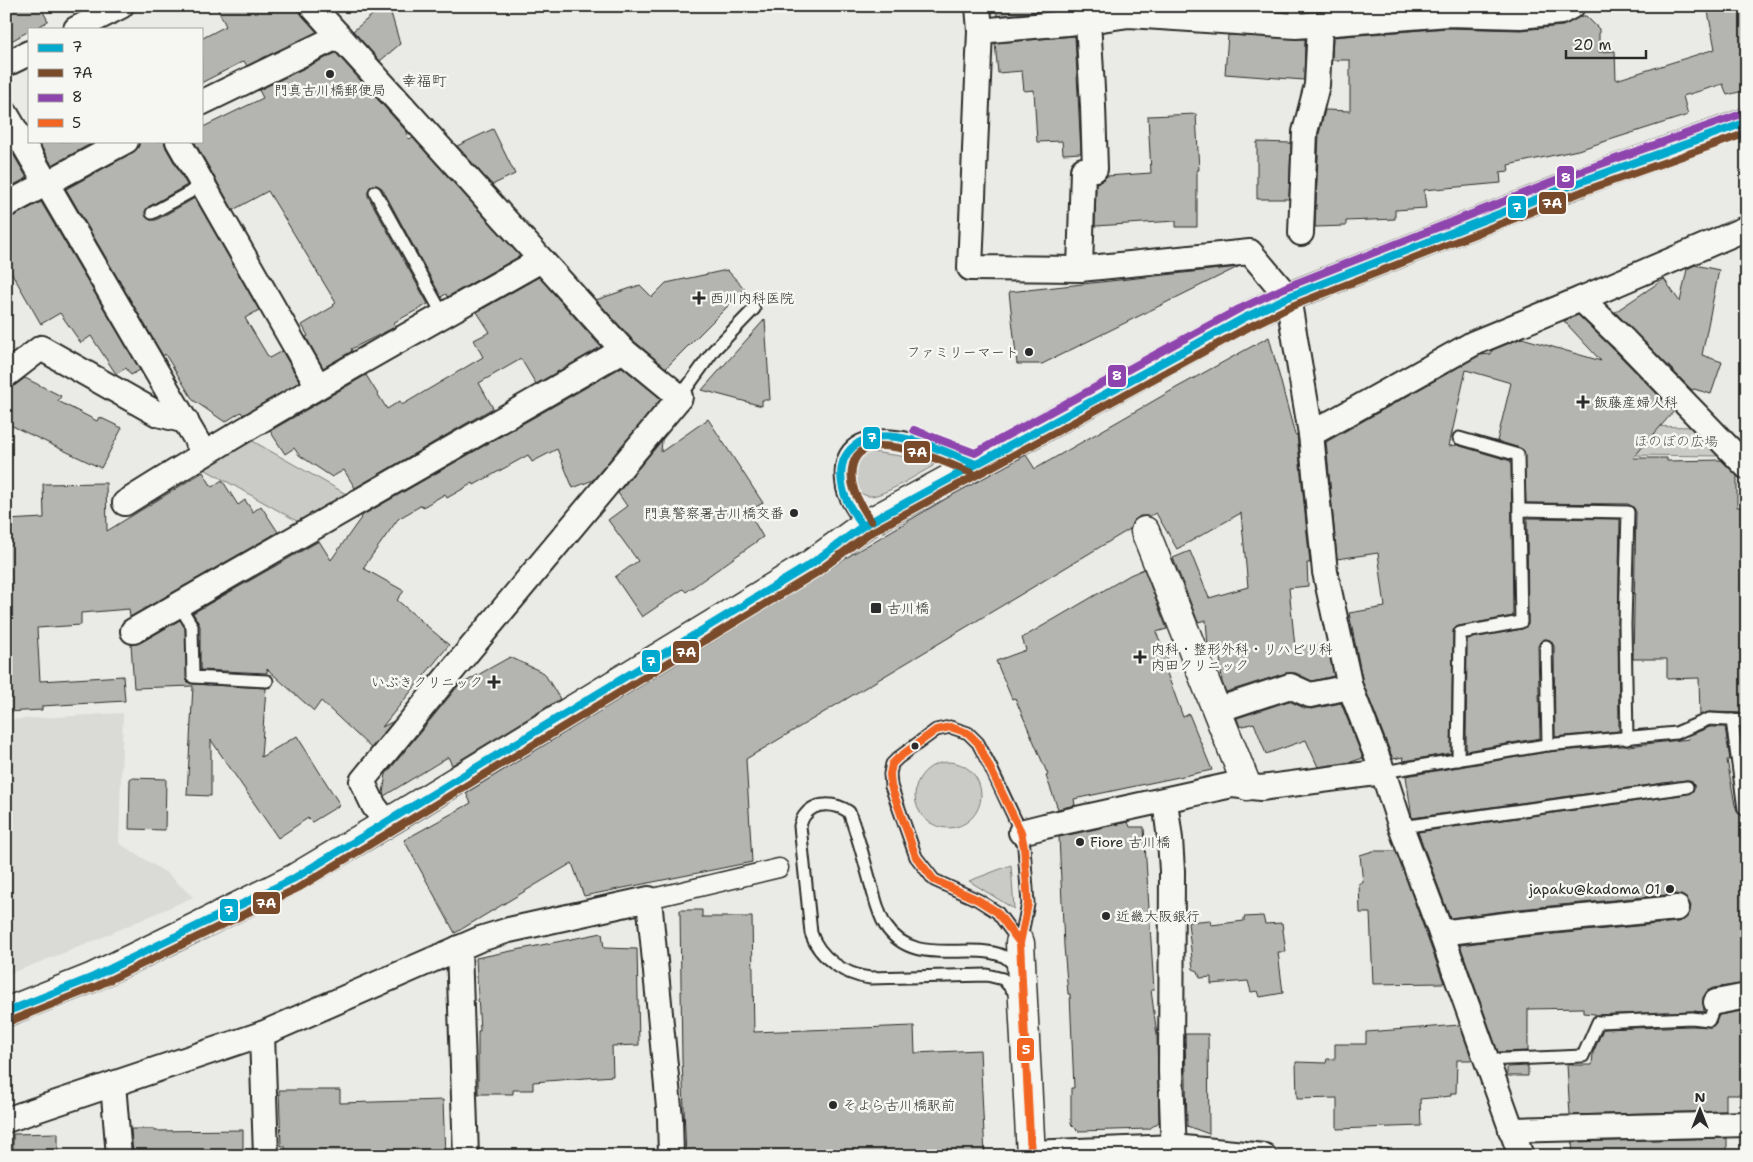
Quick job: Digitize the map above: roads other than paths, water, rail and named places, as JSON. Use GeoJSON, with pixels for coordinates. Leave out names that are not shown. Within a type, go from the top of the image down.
{"type":"FeatureCollection","features":[{"type":"Feature","properties":{"kind":"main road"},"geometry":{"type":"LineString","coordinates":[[6,1012],[91,978],[293,879],[812,564],[863,526],[1226,327],[1288,297],[1580,182],[1747,122]]}},
{"type":"Feature","properties":{"kind":"main road"},"geometry":{"type":"LineString","coordinates":[[1145,531],[1247,786]]}},
{"type":"Feature","properties":{"kind":"main road"},"geometry":{"type":"LineString","coordinates":[[1020,943],[1031,1154]]}},
{"type":"Feature","properties":{"kind":"street"},"geometry":{"type":"LineString","coordinates":[[78,28],[120,6]]}},
{"type":"Feature","properties":{"kind":"street"},"geometry":{"type":"LineString","coordinates":[[312,6],[623,350],[680,397],[362,780],[374,806],[387,823]]}},
{"type":"Feature","properties":{"kind":"street"},"geometry":{"type":"LineString","coordinates":[[978,6],[980,31],[970,268],[1080,269],[1250,252],[1288,297],[1311,434],[1325,572],[1350,687],[1383,772],[1401,827],[1521,1156]]}},
{"type":"Feature","properties":{"kind":"street"},"geometry":{"type":"LineString","coordinates":[[980,31],[1088,21],[1129,10],[1296,16],[1320,24],[1448,14],[1520,11],[1562,12],[1572,6]]}},
{"type":"Feature","properties":{"kind":"street"},"geometry":{"type":"LineString","coordinates":[[1080,269],[1083,170],[1095,170],[1088,21]]}},
{"type":"Feature","properties":{"kind":"street"},"geometry":{"type":"LineString","coordinates":[[1301,233],[1305,132],[1317,85],[1320,24]]}},
{"type":"Feature","properties":{"kind":"street"},"geometry":{"type":"LineString","coordinates":[[202,103],[340,36]]}},
{"type":"Feature","properties":{"kind":"street"},"geometry":{"type":"LineString","coordinates":[[6,64],[28,53]]}},
{"type":"Feature","properties":{"kind":"street"},"geometry":{"type":"LineString","coordinates":[[6,114],[204,453]]}},
{"type":"Feature","properties":{"kind":"street"},"geometry":{"type":"LineString","coordinates":[[6,205],[124,142]]}},
{"type":"Feature","properties":{"kind":"street"},"geometry":{"type":"LineString","coordinates":[[179,142],[318,386]]}},
{"type":"Feature","properties":{"kind":"street"},"geometry":{"type":"LineString","coordinates":[[1311,434],[1474,343],[1747,228]]}},
{"type":"Feature","properties":{"kind":"street"},"geometry":{"type":"LineString","coordinates":[[125,503],[204,453],[318,386],[541,260]]}},
{"type":"Feature","properties":{"kind":"street"},"geometry":{"type":"LineString","coordinates":[[1581,299],[1625,341],[1747,467]]}},
{"type":"Feature","properties":{"kind":"street"},"geometry":{"type":"LineString","coordinates":[[6,375],[40,348],[158,414],[186,422]]}},
{"type":"Feature","properties":{"kind":"street"},"geometry":{"type":"LineString","coordinates":[[133,631],[623,350]]}},
{"type":"Feature","properties":{"kind":"street"},"geometry":{"type":"LineString","coordinates":[[1217,710],[1290,686],[1310,695],[1350,687]]}},
{"type":"Feature","properties":{"kind":"street"},"geometry":{"type":"LineString","coordinates":[[1021,832],[1232,785],[1261,788],[1383,772]]}},
{"type":"Feature","properties":{"kind":"street"},"geometry":{"type":"LineString","coordinates":[[1165,801],[1172,871],[1171,1071],[1174,1151]]}},
{"type":"Feature","properties":{"kind":"street"},"geometry":{"type":"LineString","coordinates":[[6,1120],[262,1034],[480,939],[509,930],[779,868]]}},
{"type":"Feature","properties":{"kind":"street"},"geometry":{"type":"LineString","coordinates":[[649,899],[670,1118],[671,1156]]}},
{"type":"Feature","properties":{"kind":"street"},"geometry":{"type":"LineString","coordinates":[[1441,934],[1521,923],[1677,908]]}},
{"type":"Feature","properties":{"kind":"street"},"geometry":{"type":"LineString","coordinates":[[459,948],[466,1156]]}},
{"type":"Feature","properties":{"kind":"street"},"geometry":{"type":"LineString","coordinates":[[1716,1002],[1747,996]]}},
{"type":"Feature","properties":{"kind":"street"},"geometry":{"type":"LineString","coordinates":[[262,1034],[266,1156]]}},
{"type":"Feature","properties":{"kind":"street"},"geometry":{"type":"LineString","coordinates":[[113,1084],[119,1156]]}},
{"type":"Feature","properties":{"kind":"street"},"geometry":{"type":"LineString","coordinates":[[1511,1130],[1747,1124]]}},
{"type":"Feature","properties":{"kind":"street"},"geometry":{"type":"LineString","coordinates":[[1031,1154],[1174,1151],[1264,1156]]}},
{"type":"Feature","properties":{"kind":"lane"},"geometry":{"type":"LineString","coordinates":[[152,213],[202,185]]}},
{"type":"Feature","properties":{"kind":"lane"},"geometry":{"type":"LineString","coordinates":[[375,192],[443,315]]}},
{"type":"Feature","properties":{"kind":"lane"},"geometry":{"type":"LineString","coordinates":[[680,397],[714,350],[754,309]]}},
{"type":"Feature","properties":{"kind":"lane"},"geometry":{"type":"LineString","coordinates":[[863,526],[852,509],[842,487],[842,461],[849,449],[861,439],[877,436],[910,439],[976,464]]}},
{"type":"Feature","properties":{"kind":"lane"},"geometry":{"type":"LineString","coordinates":[[1458,760],[1460,633],[1521,622],[1518,455],[1459,438]]}},
{"type":"Feature","properties":{"kind":"lane"},"geometry":{"type":"LineString","coordinates":[[1519,510],[1628,512],[1625,624],[1627,739]]}},
{"type":"Feature","properties":{"kind":"lane"},"geometry":{"type":"LineString","coordinates":[[179,605],[192,626],[193,678],[267,681]]}},
{"type":"Feature","properties":{"kind":"lane"},"geometry":{"type":"LineString","coordinates":[[1546,646],[1548,745]]}},
{"type":"Feature","properties":{"kind":"lane"},"geometry":{"type":"LineString","coordinates":[[1383,772],[1548,745],[1676,733],[1709,718],[1747,721]]}},
{"type":"Feature","properties":{"kind":"lane"},"geometry":{"type":"LineString","coordinates":[[1732,720],[1744,809]]}},
{"type":"Feature","properties":{"kind":"lane"},"geometry":{"type":"LineString","coordinates":[[950,727],[968,733],[978,743],[1021,832],[1024,847],[1028,904],[1020,943],[997,912],[978,900],[934,880],[916,857],[891,786],[890,774],[892,764],[898,758],[936,730],[950,727]]}},
{"type":"Feature","properties":{"kind":"lane"},"geometry":{"type":"LineString","coordinates":[[1401,827],[1687,787]]}},
{"type":"Feature","properties":{"kind":"lane"},"geometry":{"type":"LineString","coordinates":[[1021,971],[1005,957],[991,952],[936,952],[901,941],[886,926],[878,910],[849,812],[842,807],[831,805],[817,806],[804,815],[800,826],[812,933],[817,946],[830,960],[842,969],[858,976],[870,978],[988,975],[1003,978],[1023,1002]]}},
{"type":"Feature","properties":{"kind":"lane"},"geometry":{"type":"LineString","coordinates":[[1485,1060],[1583,1056],[1598,1022],[1692,1018],[1709,1020],[1716,1002]]}},
{"type":"Feature","properties":{"kind":"place","name":"門真古川橋郵便局"},"geometry":{"type":"Point","coordinates":[330,74]}},
{"type":"Feature","properties":{"kind":"place","name":"西川内科医院"},"geometry":{"type":"Point","coordinates":[699,298]}},
{"type":"Feature","properties":{"kind":"place","name":"ファミリーマート"},"geometry":{"type":"Point","coordinates":[1029,352]}},
{"type":"Feature","properties":{"kind":"place","name":"飯藤産婦人科"},"geometry":{"type":"Point","coordinates":[1583,402]}},
{"type":"Feature","properties":{"kind":"place","name":"門真警察署古川橋交番"},"geometry":{"type":"Point","coordinates":[794,513]}},
{"type":"Feature","properties":{"kind":"place","name":"古川橋"},"geometry":{"type":"Point","coordinates":[876,608]}},
{"type":"Feature","properties":{"kind":"place","name":"内科・整形外科・リハビリ科 内田クリニック"},"geometry":{"type":"Point","coordinates":[1140,657]}},
{"type":"Feature","properties":{"kind":"place","name":"いぶきクリニック"},"geometry":{"type":"Point","coordinates":[494,682]}},
{"type":"Feature","properties":{"kind":"place","name":"Fiore 古川橋"},"geometry":{"type":"Point","coordinates":[1080,842]}},
{"type":"Feature","properties":{"kind":"place","name":"japaku@kadoma 01"},"geometry":{"type":"Point","coordinates":[1670,889]}},
{"type":"Feature","properties":{"kind":"place","name":"近畿大阪銀行"},"geometry":{"type":"Point","coordinates":[1106,916]}},
{"type":"Feature","properties":{"kind":"place","name":"そよら古川橋駅前"},"geometry":{"type":"Point","coordinates":[833,1105]}},
{"type":"Feature","properties":{"kind":"district","name":"幸福町"},"geometry":{"type":"Point","coordinates":[424,81]}},
{"type":"Feature","properties":{"kind":"park label","name":"ほのぼの広場"},"geometry":{"type":"Point","coordinates":[1676,441]}}]}
